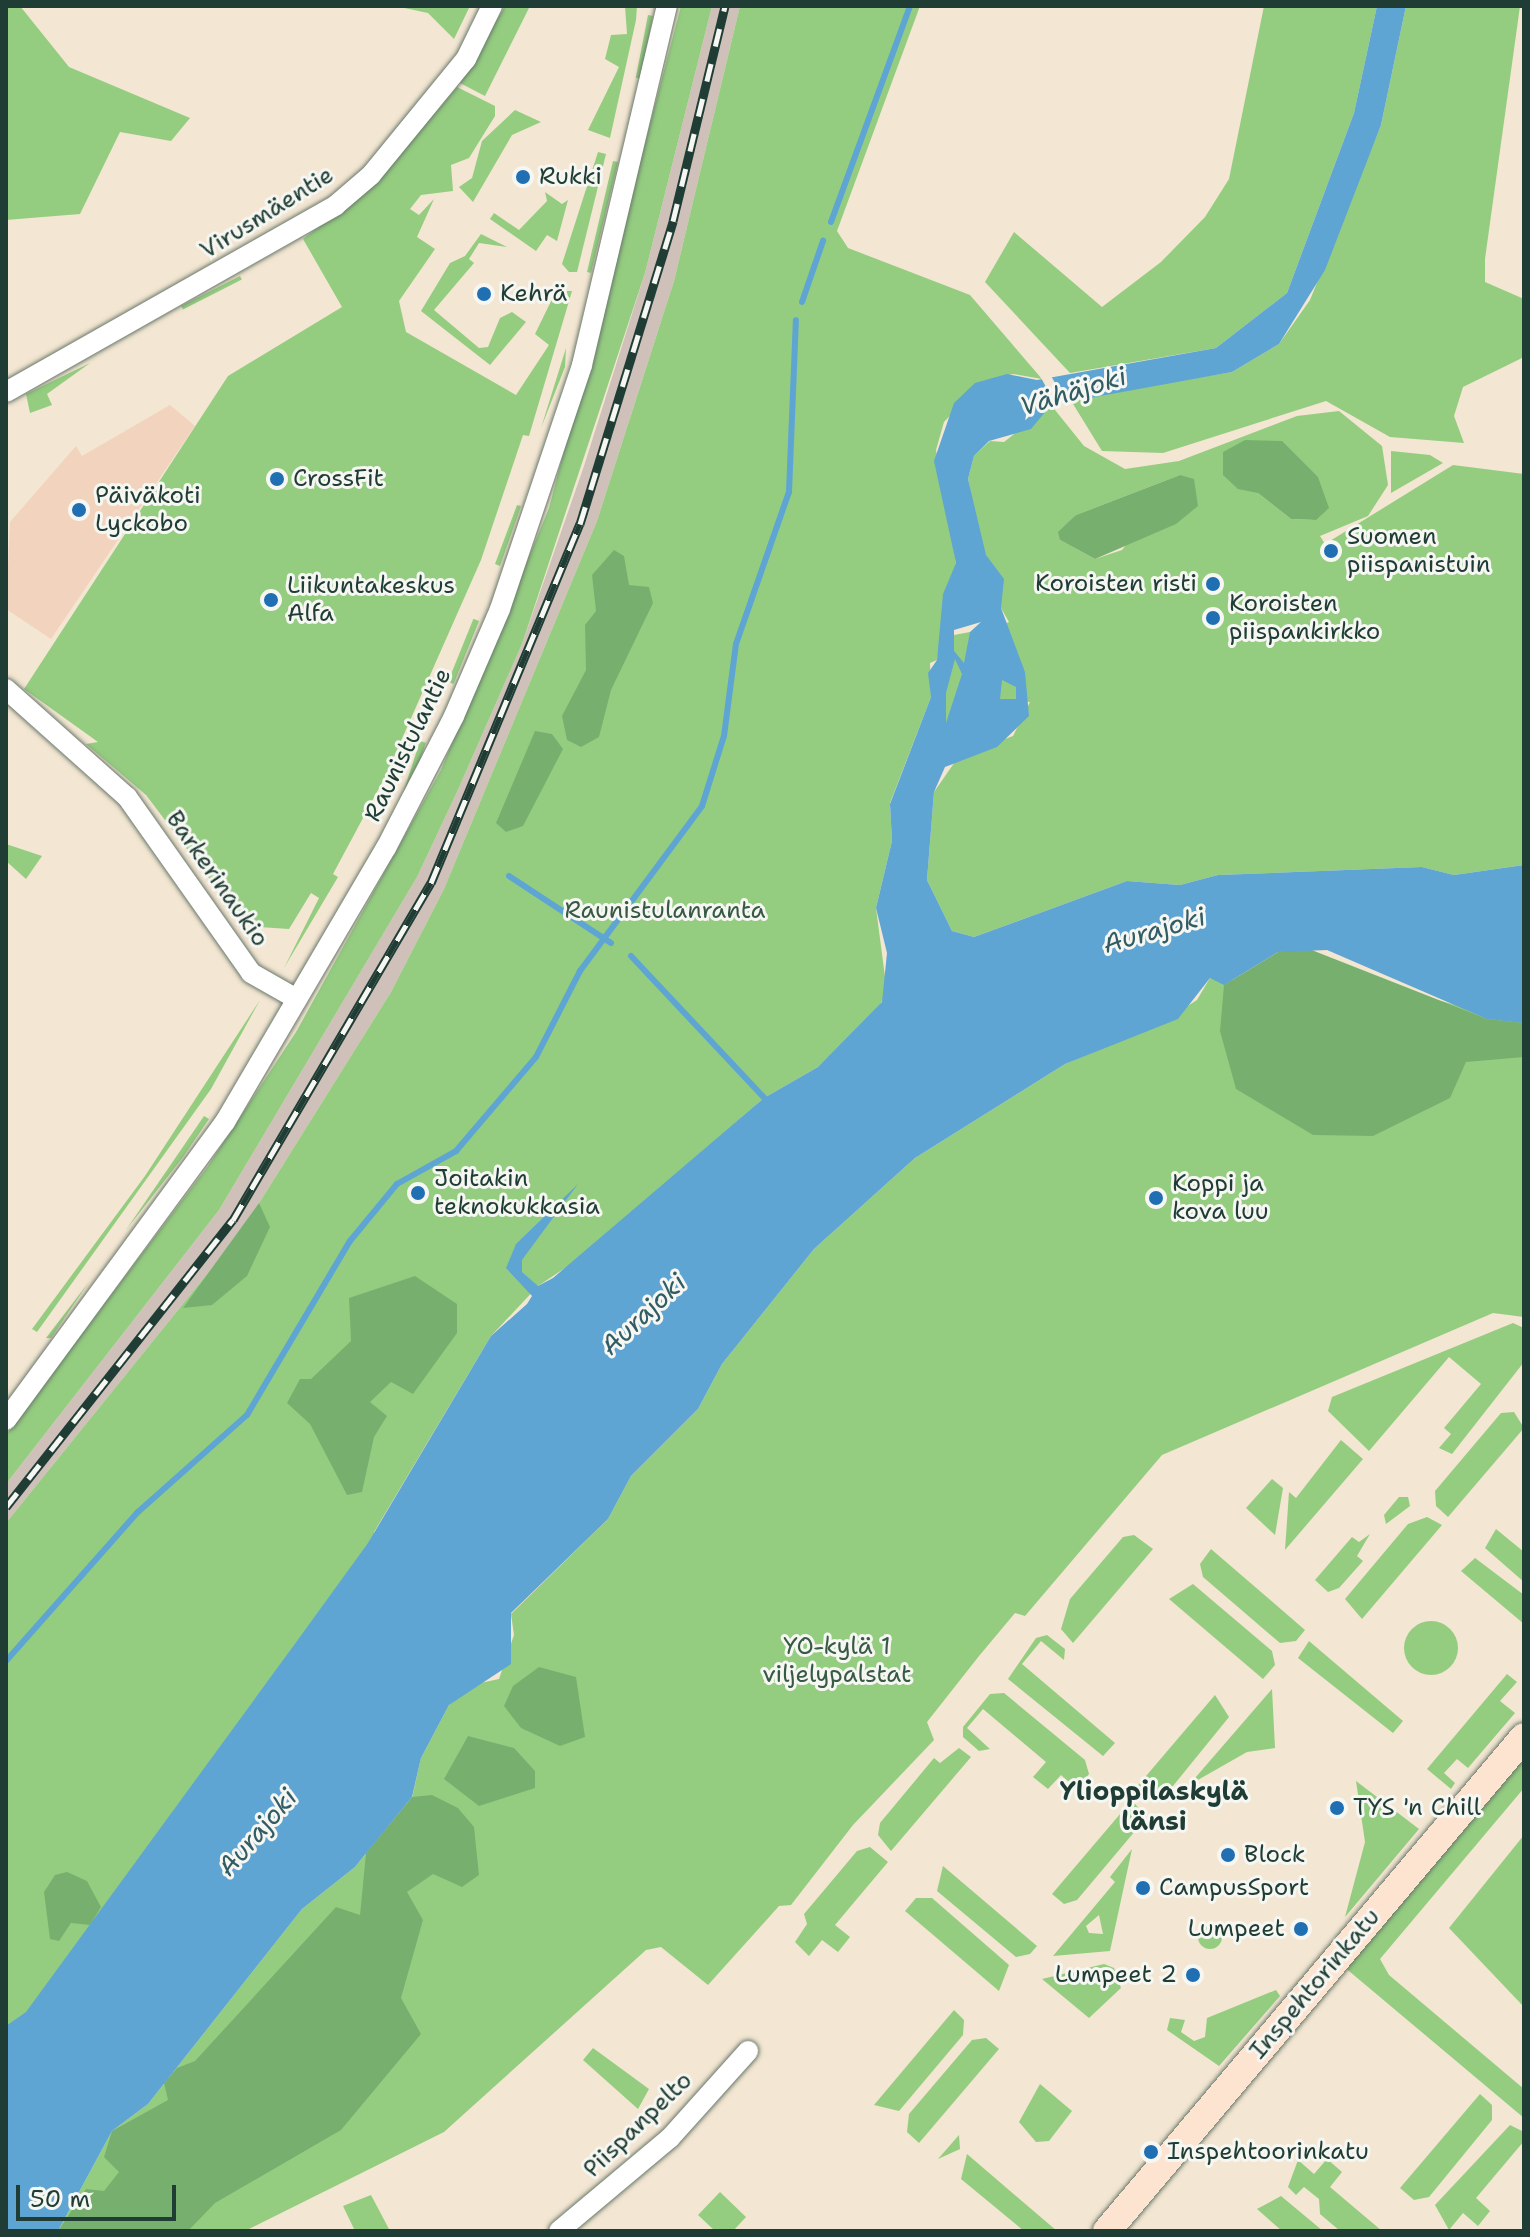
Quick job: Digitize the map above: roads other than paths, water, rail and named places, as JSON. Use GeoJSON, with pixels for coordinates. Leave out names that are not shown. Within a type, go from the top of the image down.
{"type":"FeatureCollection","features":[{"type":"Feature","properties":{"kind":"street","name":"Virusmäentie"},"geometry":{"type":"LineString","coordinates":[[6,392],[336,205],[371,175],[466,59],[492,6]]}},
{"type":"Feature","properties":{"kind":"street","name":"Raunistulantie"},"geometry":{"type":"LineString","coordinates":[[6,1420],[225,1122],[295,998],[386,848],[500,609],[591,334],[667,6]]}},
{"type":"Feature","properties":{"kind":"street","name":"Barkerinaukio"},"geometry":{"type":"LineString","coordinates":[[6,689],[108,776],[251,973],[295,998]]}},
{"type":"Feature","properties":{"kind":"street","name":"Inspehtorinkatu"},"geometry":{"type":"LineString","coordinates":[[1107,2231],[1524,1737]]}},
{"type":"Feature","properties":{"kind":"street","name":"Piispanpelto"},"geometry":{"type":"LineString","coordinates":[[568,2228],[670,2138],[748,2051]]}},
{"type":"Feature","properties":{"kind":"water"},"geometry":{"type":"Polygon","coordinates":[[[1377,6],[1406,6],[1381,125],[1325,270],[1279,344],[1232,372],[1051,405],[1031,429],[989,441],[974,456],[968,479],[986,555],[1004,579],[1001,608],[1025,672],[1029,716],[997,747],[945,767],[934,792],[927,880],[952,931],[974,937],[1127,881],[1180,885],[1218,875],[1422,867],[1454,875],[1524,865],[1524,1023],[1487,1019],[1327,950],[1278,952],[1224,985],[1210,978],[1178,1019],[1065,1064],[915,1158],[814,1249],[722,1364],[698,1409],[631,1476],[608,1519],[511,1613],[511,1664],[449,1705],[421,1758],[412,1797],[355,1867],[302,1909],[148,2104],[112,2131],[58,2231],[6,2231],[6,2026],[26,2012],[368,1543],[491,1336],[527,1304],[532,1296],[506,1268],[516,1244],[578,1184],[522,1260],[522,1272],[538,1286],[553,1278],[764,1098],[818,1067],[882,1002],[887,953],[876,908],[892,841],[890,804],[931,697],[928,673],[937,660],[943,594],[956,563],[934,461],[954,403],[975,383],[1007,374],[1037,380],[1216,348],[1287,293],[1354,113],[1377,6]],[[981,622],[954,630],[954,651],[964,663],[970,632],[981,622]],[[955,659],[946,693],[946,723],[962,674],[955,659]],[[1002,680],[1000,699],[1016,699],[1016,687],[1002,680]]]}},
{"type":"Feature","properties":{"kind":"waterway"},"geometry":{"type":"LineString","coordinates":[[831,222],[910,6]]}},
{"type":"Feature","properties":{"kind":"waterway"},"geometry":{"type":"LineString","coordinates":[[802,302],[823,241]]}},
{"type":"Feature","properties":{"kind":"waterway"},"geometry":{"type":"LineString","coordinates":[[6,1661],[138,1512],[247,1415],[350,1241],[397,1184],[456,1151],[536,1057],[580,971],[702,806],[724,736],[736,644],[789,492],[796,320]]}},
{"type":"Feature","properties":{"kind":"waterway"},"geometry":{"type":"LineString","coordinates":[[509,876],[611,943]]}},
{"type":"Feature","properties":{"kind":"waterway"},"geometry":{"type":"LineString","coordinates":[[631,956],[768,1102]]}},
{"type":"Feature","properties":{"kind":"railway"},"geometry":{"type":"LineString","coordinates":[[6,1507],[233,1220],[431,883],[580,524],[673,221],[725,6]]}},
{"type":"Feature","properties":{"kind":"place","name":"Rukki"},"geometry":{"type":"Point","coordinates":[523,177]}},
{"type":"Feature","properties":{"kind":"place","name":"Kehrä"},"geometry":{"type":"Point","coordinates":[484,294]}},
{"type":"Feature","properties":{"kind":"place","name":"CrossFit"},"geometry":{"type":"Point","coordinates":[277,479]}},
{"type":"Feature","properties":{"kind":"place","name":"Päiväkoti Lyckobo"},"geometry":{"type":"Point","coordinates":[79,510]}},
{"type":"Feature","properties":{"kind":"place","name":"Suomen piispanistuin"},"geometry":{"type":"Point","coordinates":[1331,551]}},
{"type":"Feature","properties":{"kind":"place","name":"Koroisten risti"},"geometry":{"type":"Point","coordinates":[1213,584]}},
{"type":"Feature","properties":{"kind":"place","name":"Liikuntakeskus Alfa"},"geometry":{"type":"Point","coordinates":[271,600]}},
{"type":"Feature","properties":{"kind":"place","name":"Koroisten piispankirkko"},"geometry":{"type":"Point","coordinates":[1213,618]}},
{"type":"Feature","properties":{"kind":"place","name":"Joitakin teknokukkasia"},"geometry":{"type":"Point","coordinates":[418,1193]}},
{"type":"Feature","properties":{"kind":"place","name":"Koppi ja kova luu"},"geometry":{"type":"Point","coordinates":[1156,1198]}},
{"type":"Feature","properties":{"kind":"place","name":"TYS 'n Chill"},"geometry":{"type":"Point","coordinates":[1337,1808]}},
{"type":"Feature","properties":{"kind":"place","name":"Block"},"geometry":{"type":"Point","coordinates":[1228,1855]}},
{"type":"Feature","properties":{"kind":"place","name":"CampusSport"},"geometry":{"type":"Point","coordinates":[1143,1888]}},
{"type":"Feature","properties":{"kind":"place","name":"Lumpeet"},"geometry":{"type":"Point","coordinates":[1301,1929]}},
{"type":"Feature","properties":{"kind":"place","name":"Lumpeet 2"},"geometry":{"type":"Point","coordinates":[1193,1975]}},
{"type":"Feature","properties":{"kind":"place","name":"Inspehtoorinkatu"},"geometry":{"type":"Point","coordinates":[1151,2152]}},
{"type":"Feature","properties":{"kind":"district","name":"Ylioppilaskylä länsi"},"geometry":{"type":"Point","coordinates":[1154,1806]}},
{"type":"Feature","properties":{"kind":"water label","name":"Vähäjoki"},"geometry":{"type":"Point","coordinates":[1073,391]}},
{"type":"Feature","properties":{"kind":"water label","name":"Aurajoki"},"geometry":{"type":"Point","coordinates":[1154,930]}},
{"type":"Feature","properties":{"kind":"water label","name":"Aurajoki"},"geometry":{"type":"Point","coordinates":[643,1314]}},
{"type":"Feature","properties":{"kind":"water label","name":"Aurajoki"},"geometry":{"type":"Point","coordinates":[257,1832]}},
{"type":"Feature","properties":{"kind":"park label","name":"Raunistulanranta"},"geometry":{"type":"Point","coordinates":[665,911]}},
{"type":"Feature","properties":{"kind":"park label","name":"YO-kylä 1 viljelypalstat"},"geometry":{"type":"Point","coordinates":[837,1661]}}]}
